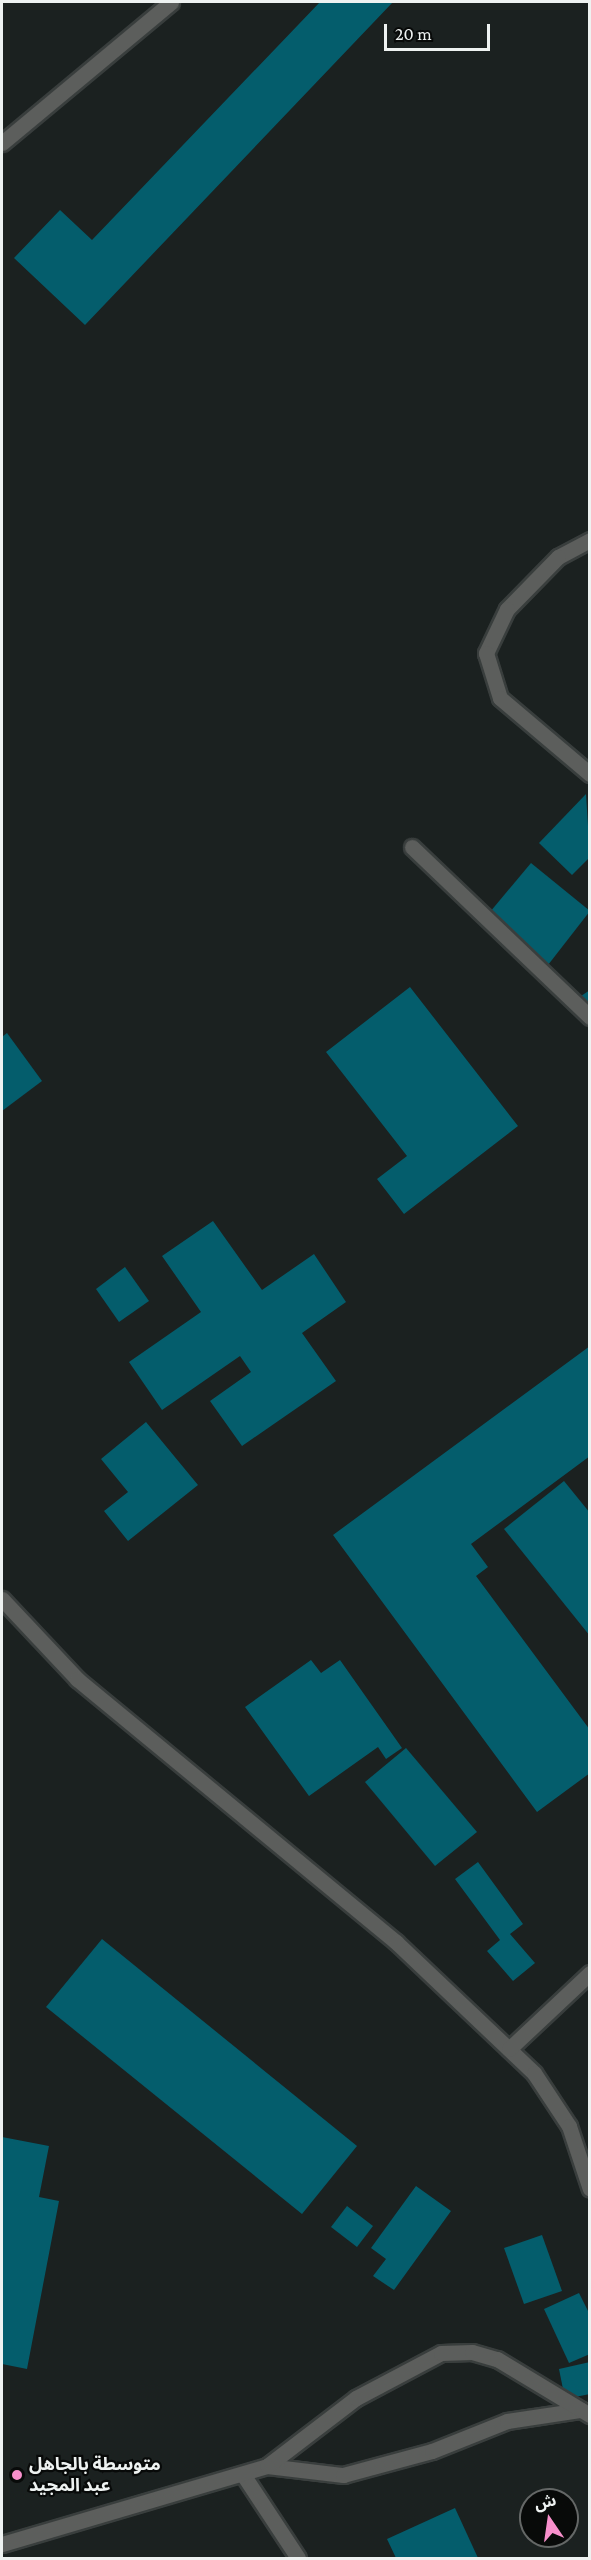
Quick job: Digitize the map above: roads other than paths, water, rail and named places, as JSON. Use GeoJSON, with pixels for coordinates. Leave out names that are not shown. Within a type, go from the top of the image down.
{"type":"FeatureCollection","features":[{"type":"Feature","properties":{"kind":"street"},"geometry":{"type":"LineString","coordinates":[[2,143],[171,2]]}},
{"type":"Feature","properties":{"kind":"street"},"geometry":{"type":"LineString","coordinates":[[590,540],[558,557],[507,609],[486,653],[500,698],[590,774]]}},
{"type":"Feature","properties":{"kind":"street"},"geometry":{"type":"LineString","coordinates":[[412,847],[590,1017]]}},
{"type":"Feature","properties":{"kind":"street"},"geometry":{"type":"LineString","coordinates":[[2,1599],[77,1680],[396,1942],[534,2073],[569,2126],[590,2189]]}},
{"type":"Feature","properties":{"kind":"street"},"geometry":{"type":"LineString","coordinates":[[509,2049],[590,1973]]}},
{"type":"Feature","properties":{"kind":"street"},"geometry":{"type":"LineString","coordinates":[[2,2544],[244,2476],[267,2466],[356,2398],[441,2353],[472,2352],[497,2359],[585,2412]]}},
{"type":"Feature","properties":{"kind":"street"},"geometry":{"type":"LineString","coordinates":[[267,2466],[343,2475],[432,2451],[507,2421],[585,2412]]}},
{"type":"Feature","properties":{"kind":"street"},"geometry":{"type":"LineString","coordinates":[[244,2476],[298,2559]]}},
{"type":"Feature","properties":{"kind":"place","name":"متوسطة بالجاهل عبد المجيد"},"geometry":{"type":"Point","coordinates":[17,2475]}}]}
